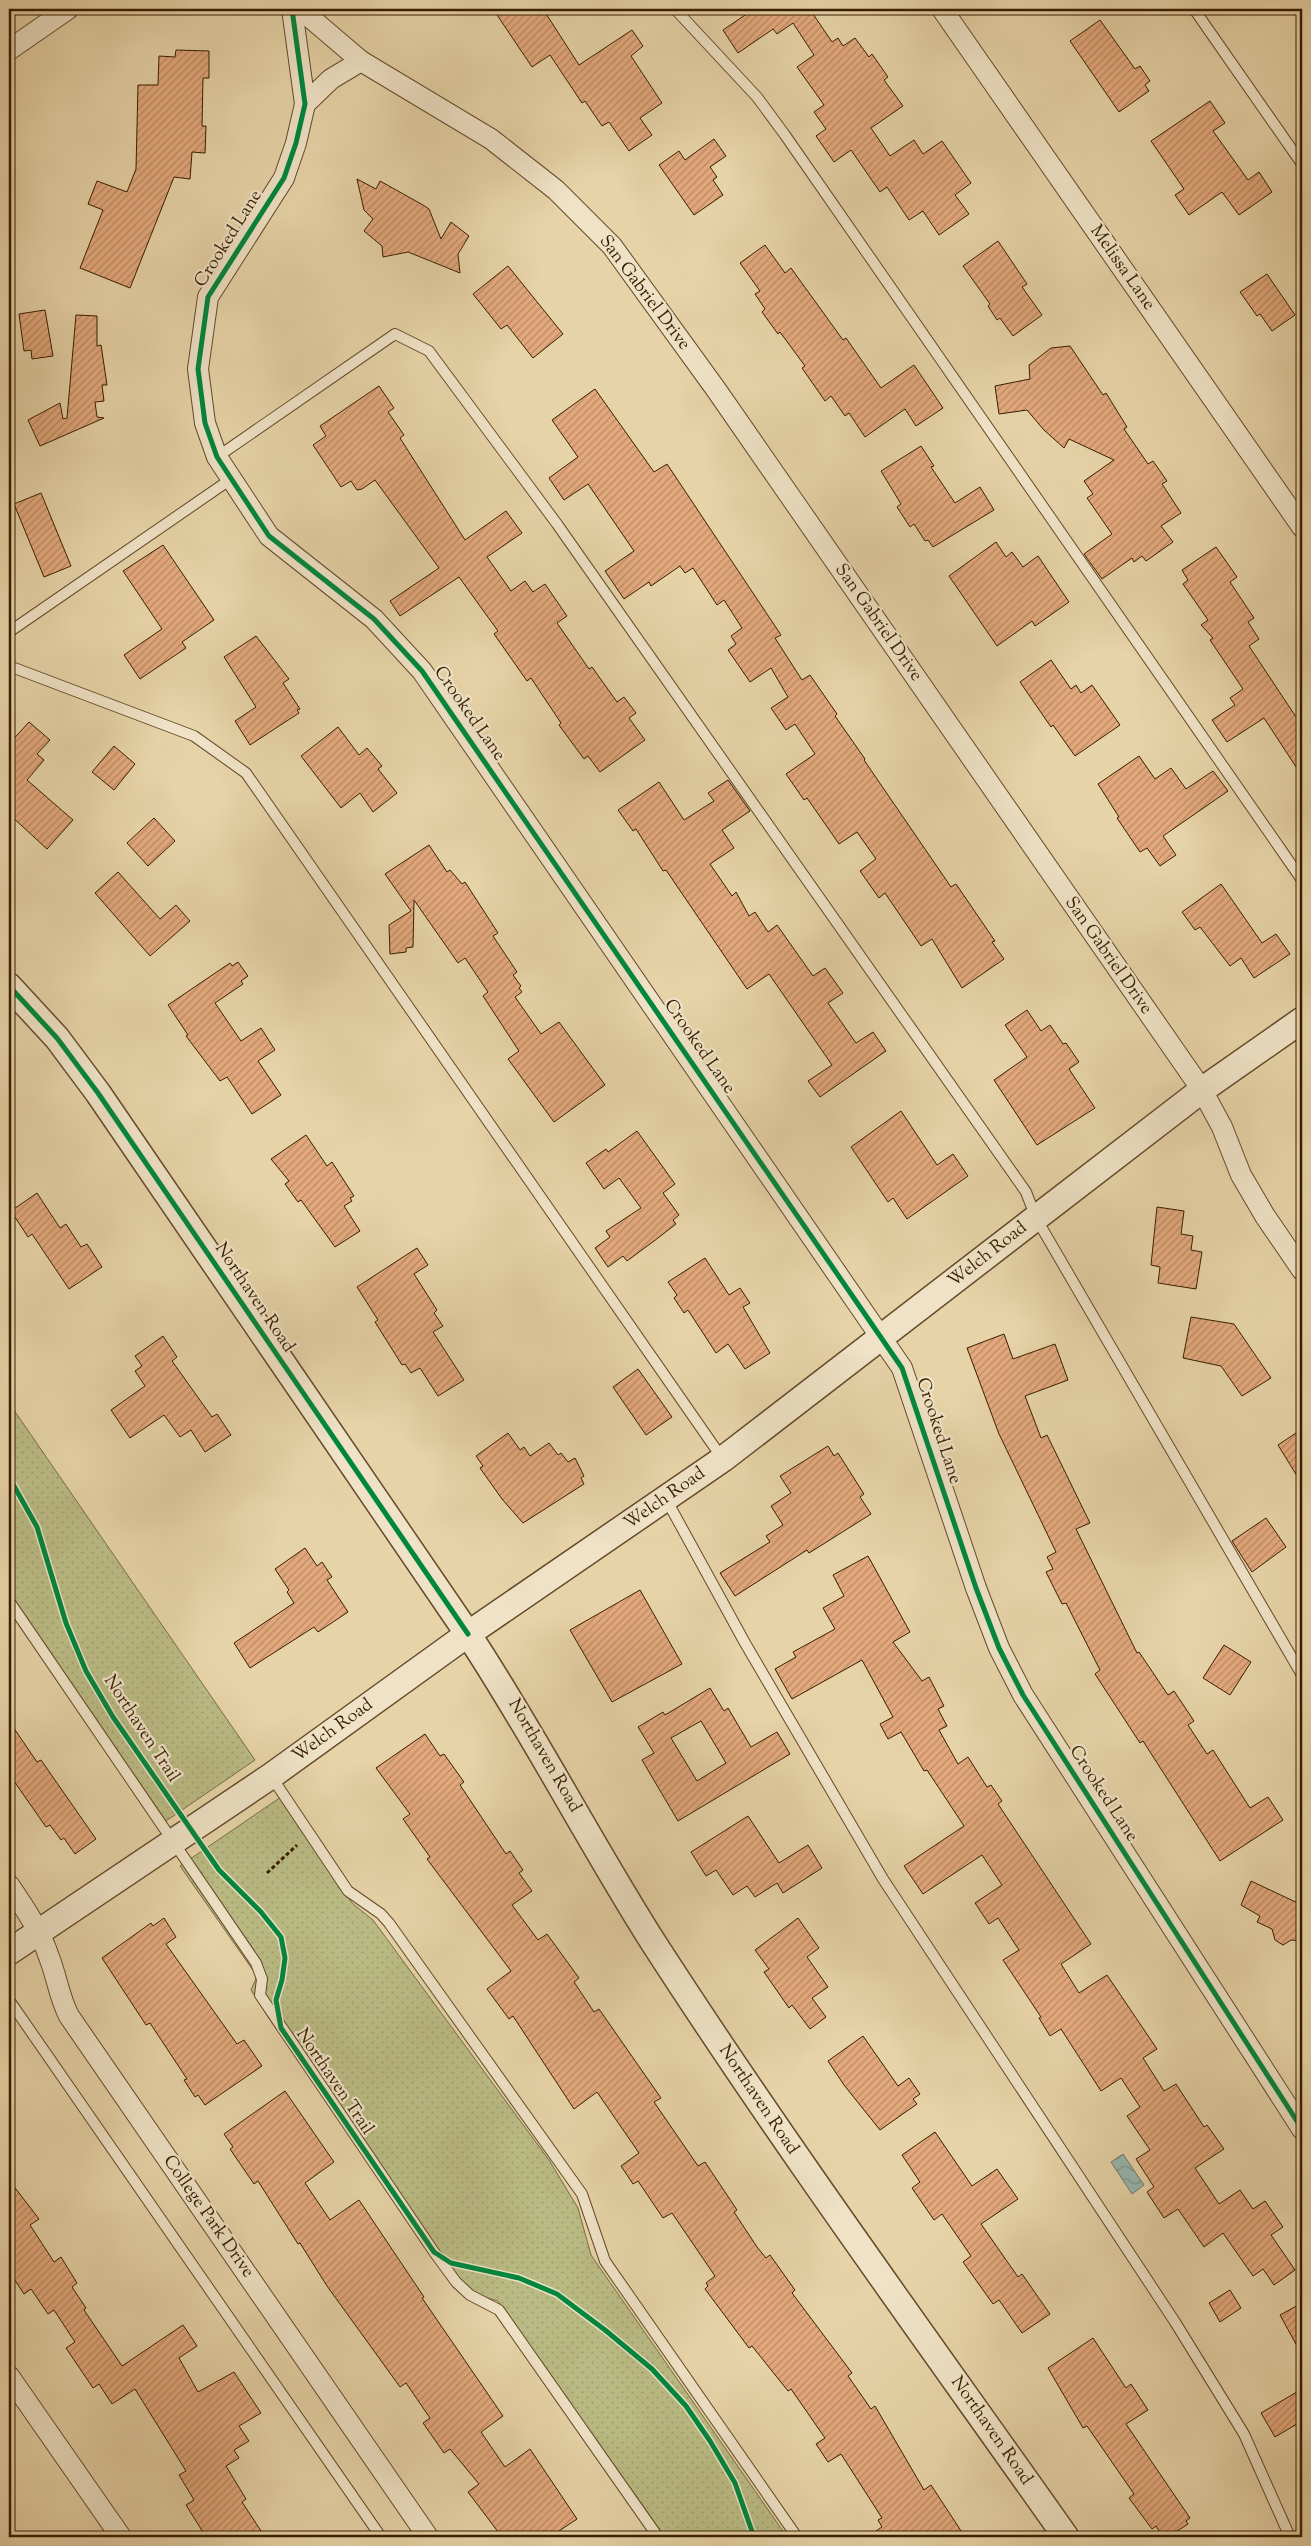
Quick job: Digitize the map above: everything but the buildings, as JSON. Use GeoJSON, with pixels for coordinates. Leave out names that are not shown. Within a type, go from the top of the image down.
{"type":"FeatureCollection","features":[{"type":"Feature","properties":{"kind":"street"},"geometry":{"type":"LineString","coordinates":[[9,50],[68,9]]}},
{"type":"Feature","properties":{"kind":"street","name":"Crooked Lane"},"geometry":{"type":"LineString","coordinates":[[292,9],[305,104],[296,142],[284,178],[208,297],[198,369],[205,423],[217,457],[269,536],[374,619],[422,670],[882,1337],[902,1368],[976,1588],[999,1648],[1023,1695],[1302,2129]]}},
{"type":"Feature","properties":{"kind":"street","name":"San Gabriel Drive"},"geometry":{"type":"LineString","coordinates":[[300,9],[361,61],[491,139],[556,190],[612,246],[715,388],[1202,1090],[1222,1127],[1241,1175],[1302,1270]]}},
{"type":"Feature","properties":{"kind":"street","name":"Melissa Lane"},"geometry":{"type":"LineString","coordinates":[[942,9],[1302,527]]}},
{"type":"Feature","properties":{"kind":"street"},"geometry":{"type":"LineString","coordinates":[[305,104],[331,79],[361,61]]}},
{"type":"Feature","properties":{"kind":"street","name":"Northaven Road"},"geometry":{"type":"LineString","coordinates":[[9,986],[57,1038],[98,1093],[468,1634],[507,1693],[651,1938],[754,2096],[1066,2537]]}},
{"type":"Feature","properties":{"kind":"street","name":"Welch Road"},"geometry":{"type":"LineString","coordinates":[[9,1952],[271,1776],[468,1634],[723,1459],[1202,1090],[1302,1020]]}},
{"type":"Feature","properties":{"kind":"street","name":"College Park Drive"},"geometry":{"type":"LineString","coordinates":[[9,1885],[49,1956],[60,1999],[69,2016],[428,2537]]}},
{"type":"Feature","properties":{"kind":"street"},"geometry":{"type":"LineString","coordinates":[[9,2376],[120,2537]]}},
{"type":"Feature","properties":{"kind":"lane"},"geometry":{"type":"LineString","coordinates":[[676,9],[757,97],[1302,880]]}},
{"type":"Feature","properties":{"kind":"lane"},"geometry":{"type":"LineString","coordinates":[[1194,9],[1302,164]]}},
{"type":"Feature","properties":{"kind":"lane"},"geometry":{"type":"LineString","coordinates":[[217,457],[396,334],[429,351],[558,524],[1026,1192],[1036,1218],[1302,1675]]}},
{"type":"Feature","properties":{"kind":"lane"},"geometry":{"type":"LineString","coordinates":[[9,632],[231,478]]}},
{"type":"Feature","properties":{"kind":"lane"},"geometry":{"type":"LineString","coordinates":[[9,666],[194,736],[246,773],[723,1459]]}},
{"type":"Feature","properties":{"kind":"lane"},"geometry":{"type":"LineString","coordinates":[[666,1499],[745,1643],[883,1878],[1011,2077],[1175,2322],[1244,2434],[1290,2537]]}},
{"type":"Feature","properties":{"kind":"lane","name":"Northaven Trail"},"geometry":{"type":"LineString","coordinates":[[9,1602],[256,1963],[262,1979],[260,1995],[280,2028],[434,2252],[456,2282],[470,2295],[499,2310],[658,2537]]}},
{"type":"Feature","properties":{"kind":"lane"},"geometry":{"type":"LineString","coordinates":[[271,1776],[348,1890],[381,1914],[389,1924],[582,2194],[605,2261],[797,2537]]}},
{"type":"Feature","properties":{"kind":"lane"},"geometry":{"type":"LineString","coordinates":[[9,2000],[382,2537]]}},
{"type":"Feature","properties":{"kind":"path"},"geometry":{"type":"LineString","coordinates":[[266,1872],[297,1845]]}},
{"type":"Feature","properties":{"kind":"green space"},"geometry":{"type":"Polygon","coordinates":[[[9,1403],[255,1760],[166,1821],[9,1592],[9,1403]]]}},
{"type":"Feature","properties":{"kind":"green space"},"geometry":{"type":"Polygon","coordinates":[[[281,1797],[352,1903],[373,1920],[549,2160],[578,2208],[591,2255],[787,2537],[665,2537],[498,2301],[454,2288],[268,2017],[251,1990],[257,1976],[180,1866],[281,1797]]]}},
{"type":"Feature","properties":{"kind":"water"},"geometry":{"type":"Polygon","coordinates":[[[1123,2154],[1144,2185],[1132,2194],[1111,2162],[1123,2154]]]}},
{"type":"Feature","properties":{"kind":"cycle path"},"geometry":{"type":"LineString","coordinates":[[292,9],[305,104],[296,143],[284,178],[208,297],[198,369],[205,423],[217,457],[269,536],[374,619],[422,671],[902,1368],[976,1588],[999,1648],[1023,1695],[1302,2129]]}},
{"type":"Feature","properties":{"kind":"cycle path"},"geometry":{"type":"LineString","coordinates":[[9,986],[57,1038],[98,1093],[468,1634]]}},
{"type":"Feature","properties":{"kind":"cycle path"},"geometry":{"type":"LineString","coordinates":[[9,1477],[37,1527],[66,1623],[86,1671],[113,1717],[219,1870],[261,1912],[281,1937],[285,1958],[282,1980],[276,2000],[281,2028],[434,2252],[451,2263],[519,2278],[557,2294],[652,2369],[686,2406],[710,2441],[735,2483],[754,2537]]}}]}
